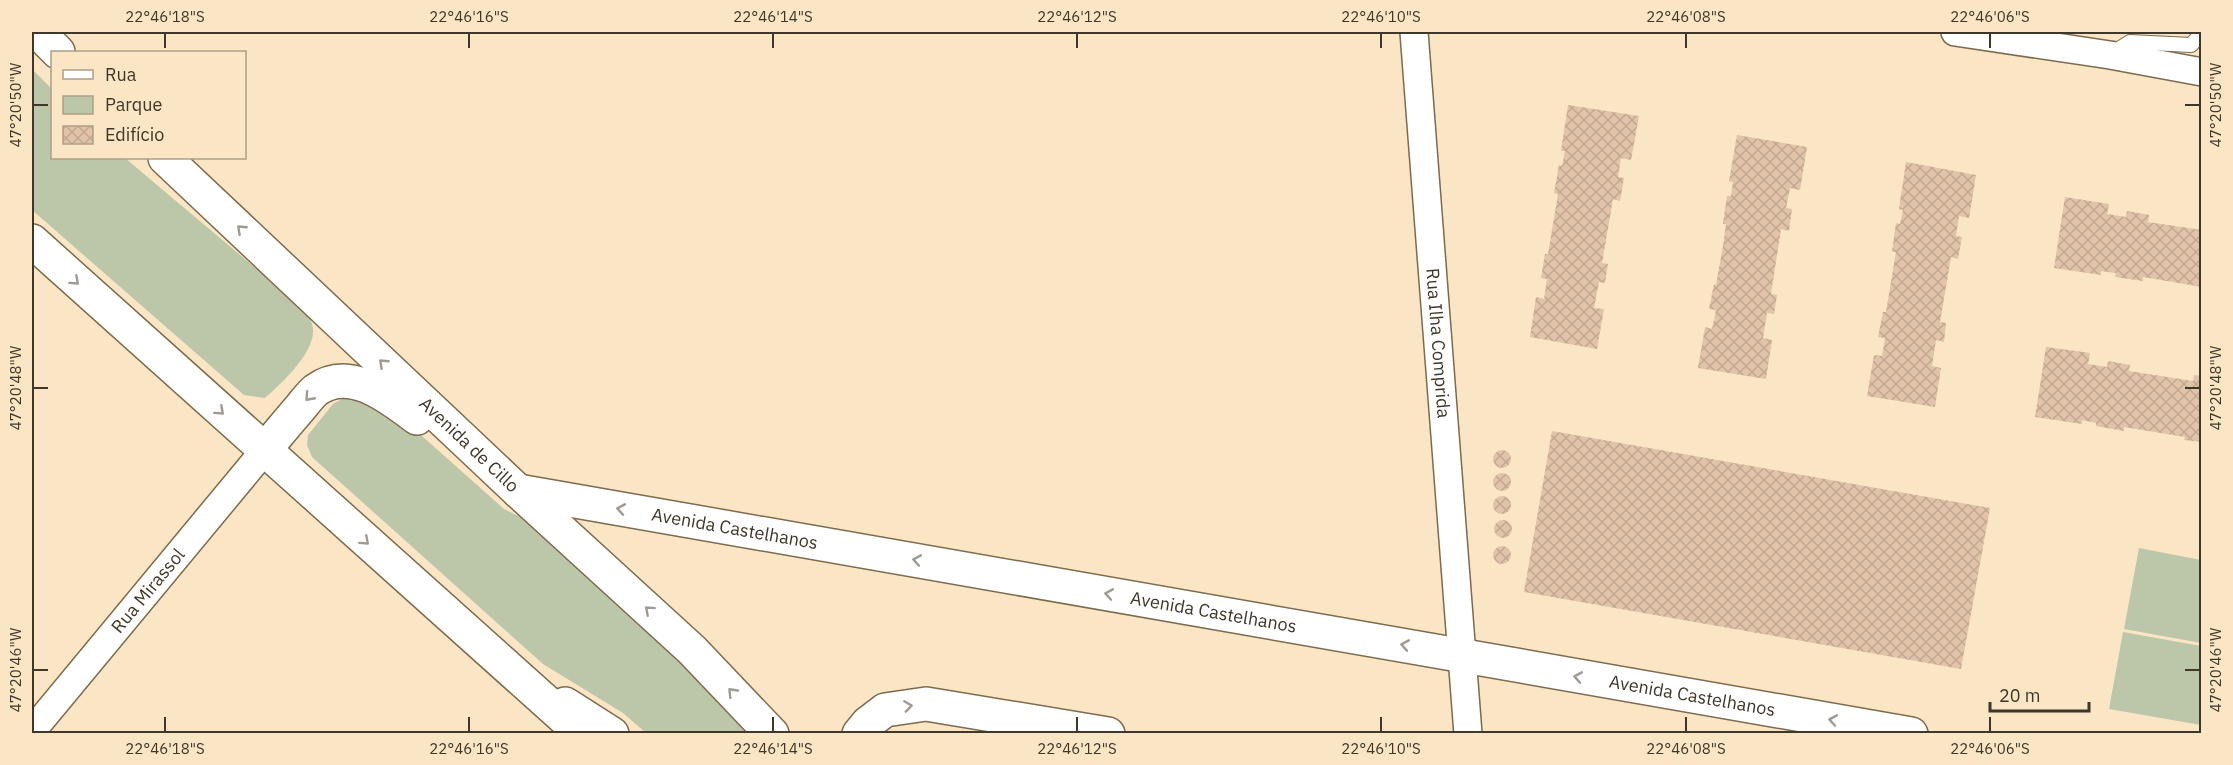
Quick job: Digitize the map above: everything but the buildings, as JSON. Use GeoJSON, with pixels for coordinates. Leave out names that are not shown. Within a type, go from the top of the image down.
{"type":"FeatureCollection","features":[{"type":"Feature","properties":{"kind":"main road"},"geometry":{"type":"LineString","coordinates":[[38,32],[57,51]]}},
{"type":"Feature","properties":{"kind":"main road","name":"Avenida de Cillo"},"geometry":{"type":"LineString","coordinates":[[166,159],[518,491],[692,650],[772,734]]}},
{"type":"Feature","properties":{"kind":"main road"},"geometry":{"type":"LineString","coordinates":[[32,241],[582,734]]}},
{"type":"Feature","properties":{"kind":"main road"},"geometry":{"type":"LineString","coordinates":[[264,451],[314,391],[328,383],[347,381],[367,385],[388,397],[518,491]]}},
{"type":"Feature","properties":{"kind":"main road","name":"Avenida Castelhanos"},"geometry":{"type":"LineString","coordinates":[[518,491],[1911,734]]}},
{"type":"Feature","properties":{"kind":"main road"},"geometry":{"type":"LineString","coordinates":[[515,674],[612,734]]}},
{"type":"Feature","properties":{"kind":"main road"},"geometry":{"type":"LineString","coordinates":[[860,734],[868,723],[885,710],[926,704],[1108,734]]}},
{"type":"Feature","properties":{"kind":"street","name":"Rua Ilha Comprida"},"geometry":{"type":"LineString","coordinates":[[1414,32],[1468,734]]}},
{"type":"Feature","properties":{"kind":"street"},"geometry":{"type":"LineString","coordinates":[[1956,32],[2110,55],[2202,72]]}},
{"type":"Feature","properties":{"kind":"street","name":"Rua Mirassol"},"geometry":{"type":"LineString","coordinates":[[32,731],[264,451]]}},
{"type":"Feature","properties":{"kind":"lane"},"geometry":{"type":"LineString","coordinates":[[2110,55],[2130,42],[2191,45],[2202,33]]}},
{"type":"Feature","properties":{"kind":"green space"},"geometry":{"type":"Polygon","coordinates":[[[32,69],[51,88],[51,159],[126,159],[303,308],[312,324],[313,333],[305,354],[265,398],[244,395],[32,210],[32,69]]]}},
{"type":"Feature","properties":{"kind":"green space"},"geometry":{"type":"Polygon","coordinates":[[[362,396],[413,428],[504,509],[533,523],[759,733],[646,733],[623,713],[543,664],[312,457],[307,445],[308,435],[333,404],[342,399],[362,396]]]}},
{"type":"Feature","properties":{"kind":"green space"},"geometry":{"type":"Polygon","coordinates":[[[2139,548],[2201,560],[2201,643],[2124,629],[2139,548]]]}},
{"type":"Feature","properties":{"kind":"green space"},"geometry":{"type":"Polygon","coordinates":[[[2123,632],[2201,646],[2201,725],[2109,709],[2123,632]]]}}]}
